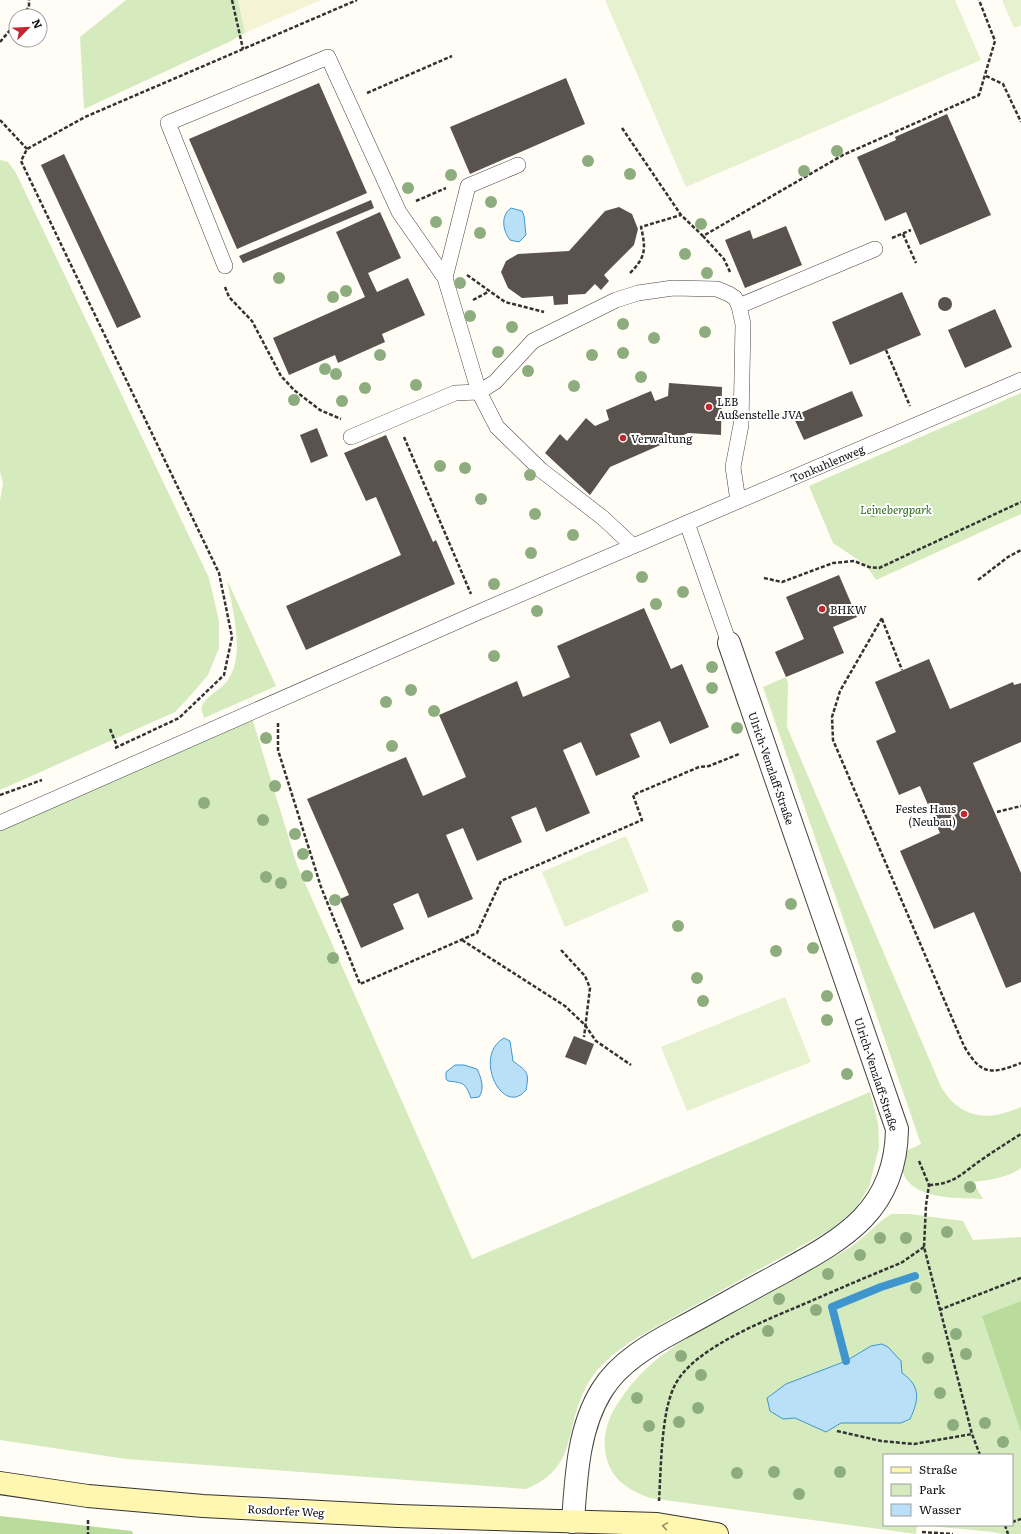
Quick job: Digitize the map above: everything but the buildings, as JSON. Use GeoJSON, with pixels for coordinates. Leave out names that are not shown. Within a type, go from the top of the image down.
{"type":"FeatureCollection","features":[{"type":"Feature","properties":{"kind":"main road","name":"Rosdorfer Weg"},"geometry":{"type":"LineString","coordinates":[[0,1483],[88,1496],[204,1506],[398,1516],[656,1524],[718,1534]]}},
{"type":"Feature","properties":{"kind":"main road","name":"Rosdorfer Weg"},"geometry":{"type":"LineString","coordinates":[[573,1522],[634,1534]]}},
{"type":"Feature","properties":{"kind":"street","name":"Ulrich-Venzlaff-Straße"},"geometry":{"type":"LineString","coordinates":[[573,1522],[576,1477],[583,1439],[592,1411],[602,1390],[618,1371],[655,1342],[841,1239],[871,1209],[882,1192],[897,1148],[898,1129],[729,643]]}},
{"type":"Feature","properties":{"kind":"lane"},"geometry":{"type":"LineString","coordinates":[[225,266],[168,123],[328,57],[398,208],[445,278],[479,392],[497,427],[541,470],[603,518],[633,546]]}},
{"type":"Feature","properties":{"kind":"lane"},"geometry":{"type":"LineString","coordinates":[[445,278],[468,186],[518,165]]}},
{"type":"Feature","properties":{"kind":"lane"},"geometry":{"type":"LineString","coordinates":[[739,306],[875,249]]}},
{"type":"Feature","properties":{"kind":"lane"},"geometry":{"type":"LineString","coordinates":[[351,437],[455,394],[479,392],[495,382],[533,341],[616,300],[657,290],[717,289],[735,298],[739,306],[743,324],[741,425],[733,467],[738,501]]}},
{"type":"Feature","properties":{"kind":"lane","name":"Tonkuhlenweg"},"geometry":{"type":"LineString","coordinates":[[0,823],[479,612],[1021,380]]}},
{"type":"Feature","properties":{"kind":"lane","name":"Ulrich-Venzlaff-Straße"},"geometry":{"type":"LineString","coordinates":[[687,523],[729,643]]}},
{"type":"Feature","properties":{"kind":"path"},"geometry":{"type":"LineString","coordinates":[[232,0],[243,49]]}},
{"type":"Feature","properties":{"kind":"path"},"geometry":{"type":"LineString","coordinates":[[111,749],[179,718],[202,697],[224,675],[232,637],[218,573],[21,161],[27,149],[85,117],[357,0]]}},
{"type":"Feature","properties":{"kind":"path"},"geometry":{"type":"LineString","coordinates":[[703,236],[842,155],[979,95],[986,76],[995,41],[979,0]]}},
{"type":"Feature","properties":{"kind":"path"},"geometry":{"type":"LineString","coordinates":[[0,42],[8,32]]}},
{"type":"Feature","properties":{"kind":"path"},"geometry":{"type":"LineString","coordinates":[[348,101],[452,56]]}},
{"type":"Feature","properties":{"kind":"path"},"geometry":{"type":"LineString","coordinates":[[986,76],[1003,84],[1021,122]]}},
{"type":"Feature","properties":{"kind":"path"},"geometry":{"type":"LineString","coordinates":[[0,120],[27,149]]}},
{"type":"Feature","properties":{"kind":"path"},"geometry":{"type":"LineString","coordinates":[[622,128],[681,215],[724,259],[735,283],[729,294]]}},
{"type":"Feature","properties":{"kind":"path"},"geometry":{"type":"LineString","coordinates":[[398,208],[464,180],[468,186]]}},
{"type":"Feature","properties":{"kind":"path"},"geometry":{"type":"LineString","coordinates":[[626,277],[640,263],[644,256],[644,240],[641,227],[681,215]]}},
{"type":"Feature","properties":{"kind":"path"},"geometry":{"type":"LineString","coordinates":[[903,234],[916,263]]}},
{"type":"Feature","properties":{"kind":"path"},"geometry":{"type":"LineString","coordinates":[[449,262],[505,302],[562,316],[566,324]]}},
{"type":"Feature","properties":{"kind":"path"},"geometry":{"type":"LineString","coordinates":[[225,266],[219,274],[229,297],[252,321],[281,376],[294,390],[320,410],[340,418],[351,437]]}},
{"type":"Feature","properties":{"kind":"path"},"geometry":{"type":"LineString","coordinates":[[886,350],[918,425]]}},
{"type":"Feature","properties":{"kind":"path"},"geometry":{"type":"LineString","coordinates":[[396,418],[479,612]]}},
{"type":"Feature","properties":{"kind":"path"},"geometry":{"type":"LineString","coordinates":[[764,578],[782,582],[833,563],[854,561],[869,567],[879,568],[1021,502]]}},
{"type":"Feature","properties":{"kind":"path"},"geometry":{"type":"LineString","coordinates":[[978,580],[1008,557],[1021,550]]}},
{"type":"Feature","properties":{"kind":"path"},"geometry":{"type":"LineString","coordinates":[[902,670],[882,618],[840,691],[832,717],[833,740],[964,1046],[974,1062],[984,1069],[992,1071],[1005,1069],[1021,1063]]}},
{"type":"Feature","properties":{"kind":"path"},"geometry":{"type":"LineString","coordinates":[[278,700],[278,750],[321,887],[360,984],[477,933],[501,881],[642,820],[632,795],[699,766],[709,766],[738,754]]}},
{"type":"Feature","properties":{"kind":"path"},"geometry":{"type":"LineString","coordinates":[[110,729],[118,746]]}},
{"type":"Feature","properties":{"kind":"path"},"geometry":{"type":"LineString","coordinates":[[0,795],[44,779]]}},
{"type":"Feature","properties":{"kind":"path"},"geometry":{"type":"LineString","coordinates":[[997,812],[1021,806]]}},
{"type":"Feature","properties":{"kind":"path"},"geometry":{"type":"LineString","coordinates":[[462,939],[565,1006],[585,1026],[596,1040],[631,1065]]}},
{"type":"Feature","properties":{"kind":"path"},"geometry":{"type":"LineString","coordinates":[[561,950],[585,976],[590,988],[584,1037]]}},
{"type":"Feature","properties":{"kind":"path"},"geometry":{"type":"LineString","coordinates":[[929,1185],[947,1183],[959,1177],[981,1160],[1021,1134]]}},
{"type":"Feature","properties":{"kind":"path"},"geometry":{"type":"LineString","coordinates":[[926,1205],[924,1247],[972,1434],[980,1454]]}},
{"type":"Feature","properties":{"kind":"path"},"geometry":{"type":"LineString","coordinates":[[656,1524],[666,1415],[674,1386],[682,1375],[702,1356],[730,1338],[765,1321],[900,1262],[924,1247]]}},
{"type":"Feature","properties":{"kind":"path"},"geometry":{"type":"LineString","coordinates":[[939,1310],[1021,1278]]}},
{"type":"Feature","properties":{"kind":"path"},"geometry":{"type":"LineString","coordinates":[[837,1431],[881,1441],[914,1444],[972,1434]]}},
{"type":"Feature","properties":{"kind":"path"},"geometry":{"type":"LineString","coordinates":[[922,1532],[953,1534]]}},
{"type":"Feature","properties":{"kind":"shaded area"},"geometry":{"type":"Polygon","coordinates":[[[238,0],[321,0],[245,33],[238,0]]]}},
{"type":"Feature","properties":{"kind":"green space"},"geometry":{"type":"Polygon","coordinates":[[[126,0],[238,0],[245,33],[229,42],[84,109],[80,37],[126,0]]]}},
{"type":"Feature","properties":{"kind":"green space"},"geometry":{"type":"Polygon","coordinates":[[[605,0],[955,0],[981,60],[686,187],[605,0]]]}},
{"type":"Feature","properties":{"kind":"green space"},"geometry":{"type":"Polygon","coordinates":[[[1002,0],[1021,0],[1021,25],[1014,28],[1002,0]]]}},
{"type":"Feature","properties":{"kind":"green space"},"geometry":{"type":"Polygon","coordinates":[[[0,160],[8,162],[16,173],[209,578],[219,621],[219,648],[208,675],[175,712],[0,790],[0,501],[3,483],[0,472],[0,160]]]}},
{"type":"Feature","properties":{"kind":"green space","name":"Leinebergpark"},"geometry":{"type":"Polygon","coordinates":[[[1021,393],[1021,514],[876,580],[866,565],[833,543],[809,486],[1021,393]]]}},
{"type":"Feature","properties":{"kind":"green space"},"geometry":{"type":"Polygon","coordinates":[[[227,580],[276,686],[204,718],[201,708],[203,704],[228,680],[236,657],[236,631],[227,580]]]}},
{"type":"Feature","properties":{"kind":"green space"},"geometry":{"type":"Polygon","coordinates":[[[786,677],[788,684],[787,727],[942,1089],[956,1105],[974,1114],[982,1116],[997,1115],[1021,1107],[1021,1168],[1005,1176],[973,1182],[983,1199],[934,1195],[922,1191],[912,1185],[905,1177],[902,1166],[906,1151],[921,1144],[763,687],[786,677]]]}},
{"type":"Feature","properties":{"kind":"green space"},"geometry":{"type":"Polygon","coordinates":[[[252,718],[297,865],[472,1259],[870,1092],[878,1123],[879,1147],[869,1187],[856,1208],[832,1229],[638,1337],[615,1353],[595,1373],[585,1389],[562,1459],[554,1470],[543,1480],[526,1489],[126,1459],[0,1440],[0,830],[252,718]]]}},
{"type":"Feature","properties":{"kind":"green space"},"geometry":{"type":"Polygon","coordinates":[[[626,836],[649,891],[565,927],[542,872],[626,836]]]}},
{"type":"Feature","properties":{"kind":"green space"},"geometry":{"type":"Polygon","coordinates":[[[785,997],[811,1062],[687,1111],[661,1047],[785,997]]]}},
{"type":"Feature","properties":{"kind":"green space"},"geometry":{"type":"Polygon","coordinates":[[[891,1214],[910,1214],[963,1221],[973,1240],[1021,1237],[1021,1534],[1002,1534],[930,1526],[1013,1526],[1013,1454],[883,1454],[883,1526],[917,1526],[916,1534],[650,1498],[625,1486],[614,1474],[606,1458],[606,1429],[616,1405],[645,1370],[674,1346],[690,1336],[850,1247],[891,1214]]]}},
{"type":"Feature","properties":{"kind":"green space"},"geometry":{"type":"Polygon","coordinates":[[[1021,1301],[1021,1432],[982,1316],[1021,1301]]]}},
{"type":"Feature","properties":{"kind":"green space"},"geometry":{"type":"Polygon","coordinates":[[[0,1516],[132,1531],[133,1534],[0,1534],[0,1516]]]}},
{"type":"Feature","properties":{"kind":"water"},"geometry":{"type":"Polygon","coordinates":[[[511,208],[522,211],[524,216],[526,235],[519,242],[510,240],[504,228],[505,215],[511,208]]]}},
{"type":"Feature","properties":{"kind":"water"},"geometry":{"type":"Polygon","coordinates":[[[504,1038],[510,1041],[513,1061],[526,1072],[527,1075],[526,1090],[517,1097],[508,1096],[500,1091],[494,1081],[491,1070],[491,1058],[495,1047],[504,1038]]]}},
{"type":"Feature","properties":{"kind":"water"},"geometry":{"type":"Polygon","coordinates":[[[455,1065],[464,1065],[477,1069],[482,1087],[479,1097],[471,1098],[463,1084],[448,1081],[446,1079],[446,1072],[455,1065]]]}},
{"type":"Feature","properties":{"kind":"water"},"geometry":{"type":"Polygon","coordinates":[[[882,1344],[888,1347],[901,1361],[902,1373],[913,1383],[915,1388],[916,1400],[910,1419],[901,1423],[841,1423],[826,1432],[795,1418],[783,1419],[770,1411],[767,1398],[786,1384],[846,1361],[871,1346],[882,1344]]]}},
{"type":"Feature","properties":{"kind":"waterway"},"geometry":{"type":"LineString","coordinates":[[846,1361],[832,1307],[881,1287],[915,1276]]}},
{"type":"Feature","properties":{"kind":"place","name":"LEB Außenstelle JVA"},"geometry":{"type":"Point","coordinates":[709,407]}},
{"type":"Feature","properties":{"kind":"place","name":"Verwaltung"},"geometry":{"type":"Point","coordinates":[623,438]}},
{"type":"Feature","properties":{"kind":"place","name":"BHKW"},"geometry":{"type":"Point","coordinates":[822,609]}},
{"type":"Feature","properties":{"kind":"place","name":"Festes Haus (Neubau)"},"geometry":{"type":"Point","coordinates":[964,814]}}]}
